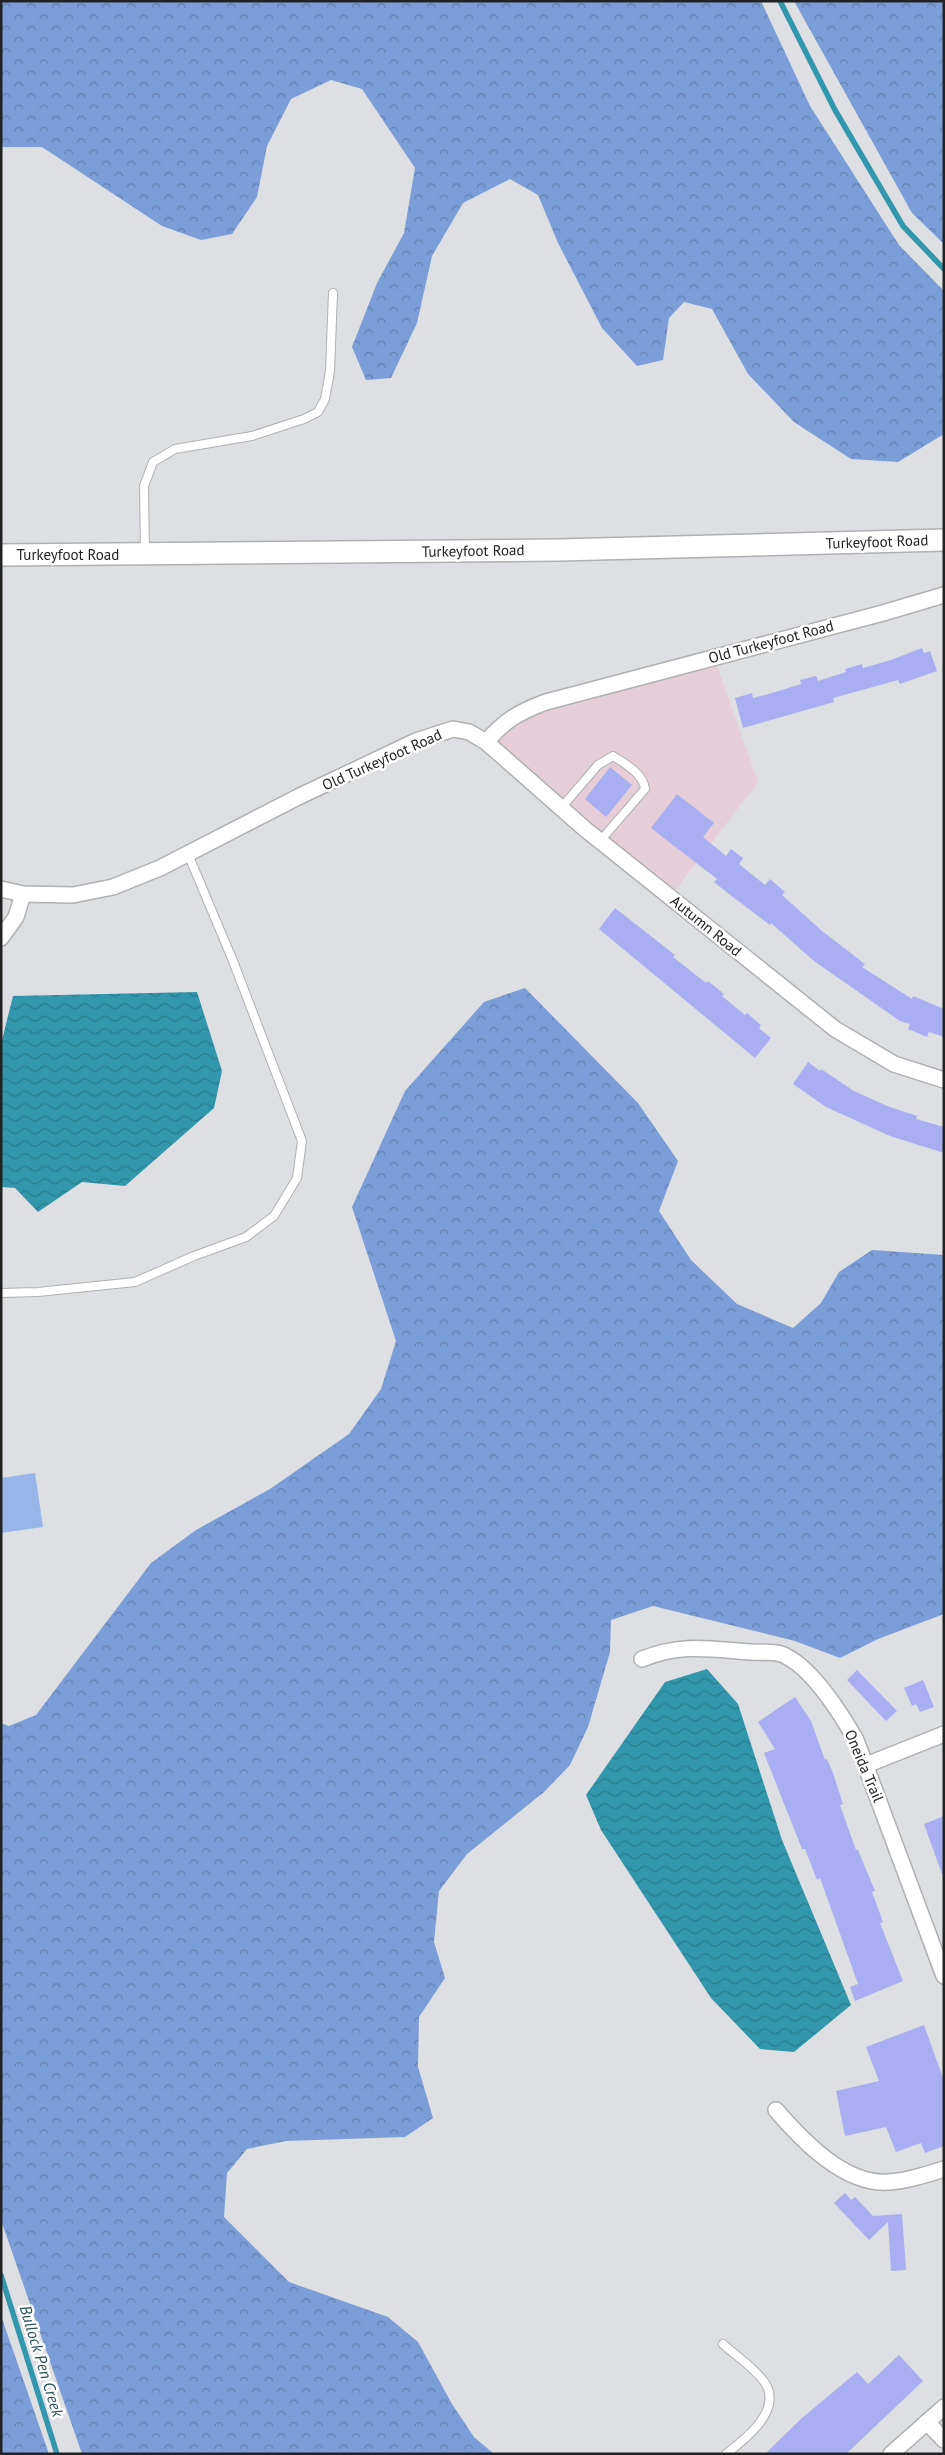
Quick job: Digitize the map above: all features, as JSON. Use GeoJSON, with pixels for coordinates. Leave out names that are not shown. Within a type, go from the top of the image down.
{"type":"FeatureCollection","features":[{"type":"Feature","properties":{"kind":"main road","name":"Turkeyfoot Road"},"geometry":{"type":"LineString","coordinates":[[1,555],[558,550],[944,540]]}},
{"type":"Feature","properties":{"kind":"street","name":"Old Turkeyfoot Road"},"geometry":{"type":"LineString","coordinates":[[1,889],[23,894],[72,895],[113,887],[160,868],[298,797],[416,741],[453,729],[469,732],[486,742],[501,725],[519,712],[546,702],[883,613],[944,594]]}},
{"type":"Feature","properties":{"kind":"street","name":"Autumn Road"},"geometry":{"type":"LineString","coordinates":[[486,742],[600,841],[835,1029],[894,1064],[944,1080]]}},
{"type":"Feature","properties":{"kind":"street"},"geometry":{"type":"LineString","coordinates":[[1,938],[16,917],[23,894]]}},
{"type":"Feature","properties":{"kind":"street","name":"Oneida Trail"},"geometry":{"type":"LineString","coordinates":[[642,1659],[664,1650],[685,1648],[781,1654],[812,1677],[856,1740],[944,1976]]}},
{"type":"Feature","properties":{"kind":"street"},"geometry":{"type":"LineString","coordinates":[[866,1765],[944,1734]]}},
{"type":"Feature","properties":{"kind":"street"},"geometry":{"type":"LineString","coordinates":[[776,2110],[795,2132],[824,2158],[846,2172],[886,2183],[906,2180],[944,2169]]}},
{"type":"Feature","properties":{"kind":"street"},"geometry":{"type":"LineString","coordinates":[[891,2454],[944,2407]]}},
{"type":"Feature","properties":{"kind":"street"},"geometry":{"type":"LineString","coordinates":[[927,2422],[944,2440]]}},
{"type":"Feature","properties":{"kind":"lane"},"geometry":{"type":"LineString","coordinates":[[146,554],[144,486],[152,462],[175,449],[252,436],[304,419],[318,412],[325,399],[330,371],[334,293]]}},
{"type":"Feature","properties":{"kind":"lane"},"geometry":{"type":"LineString","coordinates":[[561,808],[598,765],[613,756],[634,770],[644,783],[645,789],[600,841]]}},
{"type":"Feature","properties":{"kind":"lane"},"geometry":{"type":"LineString","coordinates":[[2,1294],[135,1282],[194,1256],[246,1238],[274,1216],[297,1178],[302,1141],[233,961],[188,854]]}},
{"type":"Feature","properties":{"kind":"lane"},"geometry":{"type":"LineString","coordinates":[[723,2344],[766,2384],[769,2402],[765,2415],[755,2430],[726,2454]]}},
{"type":"Feature","properties":{"kind":"shaded area"},"geometry":{"type":"Polygon","coordinates":[[[714,657],[758,782],[670,897],[486,742],[519,712],[714,657]]]}},
{"type":"Feature","properties":{"kind":"shaded area"},"geometry":{"type":"Polygon","coordinates":[[[35,1473],[43,1527],[1,1533],[1,1478],[35,1473]]]}},
{"type":"Feature","properties":{"kind":"green space"},"geometry":{"type":"Polygon","coordinates":[[[1,1],[761,1],[810,106],[899,245],[944,291],[944,434],[898,462],[851,459],[794,422],[748,374],[712,309],[684,302],[669,318],[663,360],[637,366],[602,328],[558,243],[538,195],[510,179],[463,203],[432,256],[417,323],[391,378],[366,380],[352,347],[377,283],[404,233],[415,168],[362,89],[331,80],[291,99],[267,146],[257,197],[232,234],[201,240],[162,226],[42,147],[1,147],[1,1]]]}},
{"type":"Feature","properties":{"kind":"green space"},"geometry":{"type":"Polygon","coordinates":[[[794,1],[944,1],[944,244],[912,213],[794,1]]]}},
{"type":"Feature","properties":{"kind":"green space"},"geometry":{"type":"Polygon","coordinates":[[[525,988],[638,1103],[678,1161],[659,1211],[691,1260],[737,1304],[793,1328],[821,1303],[839,1272],[872,1250],[944,1255],[944,1614],[878,1639],[840,1658],[795,1641],[653,1606],[611,1620],[610,1652],[588,1727],[570,1765],[544,1792],[467,1854],[439,1891],[434,1942],[445,1978],[419,2017],[418,2067],[433,2118],[405,2137],[286,2141],[247,2149],[227,2173],[224,2217],[289,2282],[388,2317],[418,2342],[452,2404],[474,2437],[494,2454],[82,2454],[1,2220],[1,1723],[9,1726],[36,1715],[151,1563],[196,1530],[270,1489],[349,1434],[381,1389],[396,1341],[352,1207],[405,1091],[484,1002],[525,988]]]}},
{"type":"Feature","properties":{"kind":"green space"},"geometry":{"type":"Polygon","coordinates":[[[1,2315],[7,2333],[49,2454],[1,2454],[1,2315]]]}},
{"type":"Feature","properties":{"kind":"water"},"geometry":{"type":"Polygon","coordinates":[[[197,992],[222,1071],[214,1108],[125,1186],[82,1182],[38,1212],[15,1188],[1,1187],[1,1044],[13,996],[197,992]]]}},
{"type":"Feature","properties":{"kind":"water"},"geometry":{"type":"Polygon","coordinates":[[[707,1669],[738,1704],[782,1840],[851,2005],[794,2052],[760,2049],[711,1998],[601,1830],[586,1795],[665,1682],[707,1669]]]}},
{"type":"Feature","properties":{"kind":"building"},"geometry":{"type":"Polygon","coordinates":[[[922,648],[924,653],[930,651],[937,671],[900,684],[898,680],[833,698],[834,702],[743,728],[735,698],[752,693],[753,698],[769,694],[801,684],[800,680],[816,676],[818,681],[846,672],[845,669],[862,664],[863,668],[922,648]]]}},
{"type":"Feature","properties":{"kind":"building"},"geometry":{"type":"Polygon","coordinates":[[[610,767],[632,785],[606,817],[585,799],[610,767]]]}},
{"type":"Feature","properties":{"kind":"building"},"geometry":{"type":"Polygon","coordinates":[[[677,794],[714,823],[703,837],[726,856],[731,849],[743,858],[739,864],[765,885],[770,879],[785,892],[782,895],[822,931],[865,964],[862,967],[912,999],[913,996],[944,1009],[944,1037],[929,1032],[927,1037],[908,1029],[910,1024],[900,1021],[814,961],[771,923],[770,925],[729,894],[714,882],[717,879],[651,828],[677,794]]]}},
{"type":"Feature","properties":{"kind":"building"},"geometry":{"type":"Polygon","coordinates":[[[615,908],[675,955],[673,957],[706,983],[708,981],[724,994],[722,996],[745,1015],[747,1013],[761,1025],[759,1028],[771,1038],[755,1058],[599,929],[615,908]]]}},
{"type":"Feature","properties":{"kind":"building"},"geometry":{"type":"Polygon","coordinates":[[[808,1062],[854,1091],[887,1106],[917,1116],[916,1119],[944,1127],[944,1153],[890,1136],[826,1107],[793,1084],[808,1062]]]}},
{"type":"Feature","properties":{"kind":"building"},"geometry":{"type":"Polygon","coordinates":[[[857,1670],[897,1711],[886,1721],[847,1680],[857,1670]]]}},
{"type":"Feature","properties":{"kind":"building"},"geometry":{"type":"Polygon","coordinates":[[[923,1680],[934,1707],[920,1712],[916,1704],[912,1706],[904,1688],[923,1680]]]}},
{"type":"Feature","properties":{"kind":"building"},"geometry":{"type":"Polygon","coordinates":[[[795,1697],[811,1721],[825,1760],[827,1759],[833,1773],[843,1804],[840,1805],[856,1850],[858,1850],[875,1891],[872,1892],[883,1922],[880,1923],[903,1981],[855,2001],[850,1987],[858,1984],[820,1878],[817,1880],[805,1849],[802,1849],[764,1753],[775,1749],[758,1722],[795,1697]]]}},
{"type":"Feature","properties":{"kind":"building"},"geometry":{"type":"Polygon","coordinates":[[[944,1816],[944,1874],[942,1874],[924,1824],[944,1816]]]}},
{"type":"Feature","properties":{"kind":"building"},"geometry":{"type":"Polygon","coordinates":[[[924,2025],[944,2081],[944,2146],[925,2153],[921,2143],[896,2152],[886,2127],[845,2136],[836,2091],[879,2081],[866,2047],[924,2025]]]}},
{"type":"Feature","properties":{"kind":"building"},"geometry":{"type":"Polygon","coordinates":[[[845,2193],[851,2200],[855,2197],[873,2216],[902,2214],[906,2270],[891,2271],[888,2222],[869,2240],[834,2203],[845,2193]]]}},
{"type":"Feature","properties":{"kind":"building"},"geometry":{"type":"Polygon","coordinates":[[[899,2355],[923,2381],[846,2454],[765,2454],[802,2418],[857,2372],[868,2384],[899,2355]]]}},
{"type":"Feature","properties":{"kind":"waterway"},"geometry":{"type":"LineString","coordinates":[[780,1],[835,110],[903,226],[944,269]]}},
{"type":"Feature","properties":{"kind":"waterway","name":"Bullock Pen Creek"},"geometry":{"type":"LineString","coordinates":[[1,2275],[57,2454]]}}]}
